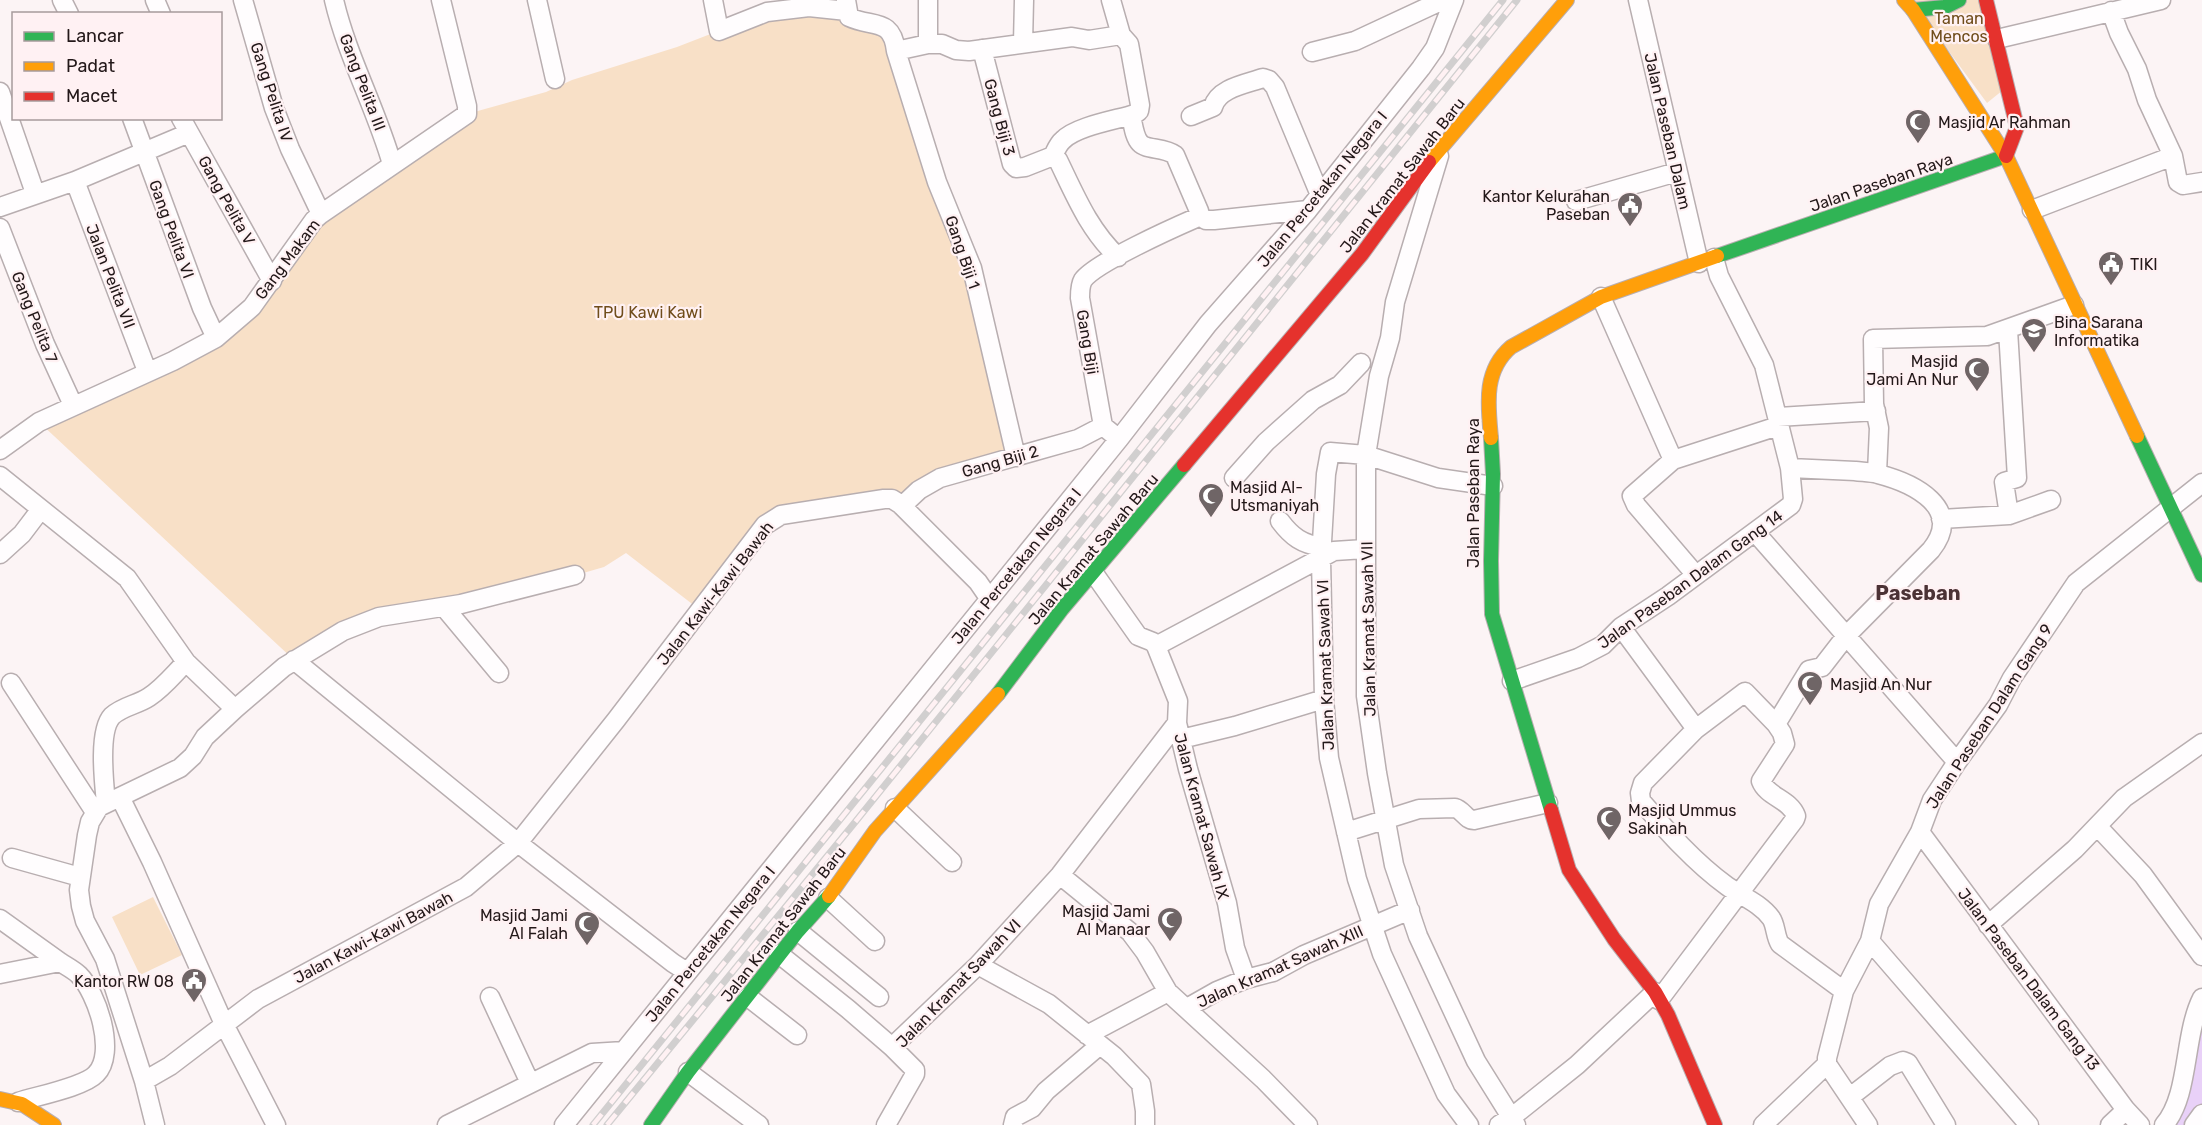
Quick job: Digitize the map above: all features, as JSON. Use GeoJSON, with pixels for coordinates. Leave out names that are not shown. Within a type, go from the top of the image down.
{"type":"FeatureCollection","features":[{"type":"Feature","properties":{"kind":"main road","name":"Jalan Kramat Sawah Baru"},"geometry":{"type":"LineString","coordinates":[[651,1125],[688,1072],[779,954],[828,898],[875,831],[1008,682],[1062,609],[1362,254],[1439,148],[1567,0]]}},
{"type":"Feature","properties":{"kind":"main road"},"geometry":{"type":"LineString","coordinates":[[1908,5],[1945,7],[1959,0]]}},
{"type":"Feature","properties":{"kind":"main road"},"geometry":{"type":"LineString","coordinates":[[1986,0],[2017,127],[2006,156]]}},
{"type":"Feature","properties":{"kind":"main road"},"geometry":{"type":"LineString","coordinates":[[1908,5],[2006,156],[2202,575]]}},
{"type":"Feature","properties":{"kind":"main road","name":"Jalan Paseban Raya"},"geometry":{"type":"LineString","coordinates":[[1715,1125],[1668,1015],[1572,876],[1548,803],[1492,614],[1490,385],[1502,354],[1541,329],[1601,297],[2006,156]]}},
{"type":"Feature","properties":{"kind":"main road"},"geometry":{"type":"LineString","coordinates":[[9,1100],[54,1125]]}},
{"type":"Feature","properties":{"kind":"street","name":"Gang Pelita IV"},"geometry":{"type":"LineString","coordinates":[[243,0],[274,108],[290,149],[321,214]]}},
{"type":"Feature","properties":{"kind":"street","name":"Gang Pelita III"},"geometry":{"type":"LineString","coordinates":[[334,0],[382,130],[392,164]]}},
{"type":"Feature","properties":{"kind":"street"},"geometry":{"type":"LineString","coordinates":[[537,0],[555,79]]}},
{"type":"Feature","properties":{"kind":"street"},"geometry":{"type":"LineString","coordinates":[[713,0],[719,31],[767,12],[846,5]]}},
{"type":"Feature","properties":{"kind":"street"},"geometry":{"type":"LineString","coordinates":[[928,0],[928,44]]}},
{"type":"Feature","properties":{"kind":"street"},"geometry":{"type":"LineString","coordinates":[[1023,43],[1024,0]]}},
{"type":"Feature","properties":{"kind":"street"},"geometry":{"type":"LineString","coordinates":[[1111,0],[1121,35],[1129,44],[1140,105],[1139,111],[1131,116],[1065,137],[1053,156],[1058,160],[1083,211],[1102,242],[1118,257]]}},
{"type":"Feature","properties":{"kind":"street"},"geometry":{"type":"LineString","coordinates":[[1312,52],[1355,41],[1443,0]]}},
{"type":"Feature","properties":{"kind":"street","name":"Jalan Percetakan Negara I"},"geometry":{"type":"LineString","coordinates":[[564,1125],[1119,439],[1208,324],[1314,203],[1421,68],[1435,48],[1454,0]]}},
{"type":"Feature","properties":{"kind":"street","name":"Jalan Paseban Dalam"},"geometry":{"type":"LineString","coordinates":[[1638,0],[1677,172],[1706,260]]}},
{"type":"Feature","properties":{"kind":"street"},"geometry":{"type":"LineString","coordinates":[[1997,39],[2159,0]]}},
{"type":"Feature","properties":{"kind":"street","name":"Gang Makam"},"geometry":{"type":"LineString","coordinates":[[0,450],[32,426],[73,405],[173,361],[216,338],[252,307],[314,220],[467,114],[444,1]]}},
{"type":"Feature","properties":{"kind":"street","name":"Gang Biji 1"},"geometry":{"type":"LineString","coordinates":[[846,5],[849,17],[884,26],[894,40],[937,182],[972,268],[1016,457]]}},
{"type":"Feature","properties":{"kind":"street"},"geometry":{"type":"LineString","coordinates":[[2111,11],[2137,69],[2147,100],[2173,156],[2179,183],[2202,182]]}},
{"type":"Feature","properties":{"kind":"street"},"geometry":{"type":"LineString","coordinates":[[896,51],[928,44],[942,44],[962,52],[1072,37],[1089,40],[1121,35]]}},
{"type":"Feature","properties":{"kind":"street","name":"Gang Biji 3"},"geometry":{"type":"LineString","coordinates":[[982,49],[1012,164],[1016,168],[1025,167],[1053,156]]}},
{"type":"Feature","properties":{"kind":"street"},"geometry":{"type":"LineString","coordinates":[[1131,116],[1138,142],[1145,147],[1168,150],[1175,155],[1198,215],[1206,220],[1314,203],[1275,87],[1269,80],[1263,78],[1222,93],[1215,99],[1214,107],[1191,116]]}},
{"type":"Feature","properties":{"kind":"street"},"geometry":{"type":"LineString","coordinates":[[0,92],[35,193]]}},
{"type":"Feature","properties":{"kind":"street","name":"Gang Pelita VI"},"geometry":{"type":"LineString","coordinates":[[133,120],[202,308],[216,338]]}},
{"type":"Feature","properties":{"kind":"street"},"geometry":{"type":"LineString","coordinates":[[0,207],[144,152],[185,126]]}},
{"type":"Feature","properties":{"kind":"street","name":"Gang Pelita V"},"geometry":{"type":"LineString","coordinates":[[185,126],[272,281]]}},
{"type":"Feature","properties":{"kind":"street","name":"Jalan Kramat Sawah VII"},"geometry":{"type":"LineString","coordinates":[[1439,148],[1439,162],[1395,302],[1390,338],[1379,376],[1365,455],[1366,696],[1394,865],[1418,936],[1476,1061],[1509,1122]]}},
{"type":"Feature","properties":{"kind":"street"},"geometry":{"type":"LineString","coordinates":[[2032,210],[2173,156]]}},
{"type":"Feature","properties":{"kind":"street"},"geometry":{"type":"LineString","coordinates":[[1576,201],[1677,172]]}},
{"type":"Feature","properties":{"kind":"street","name":"Jalan Pelita VII"},"geometry":{"type":"LineString","coordinates":[[75,180],[147,371]]}},
{"type":"Feature","properties":{"kind":"street","name":"Gang Biji"},"geometry":{"type":"LineString","coordinates":[[1103,426],[1080,294],[1083,280],[1094,270],[1198,215]]}},
{"type":"Feature","properties":{"kind":"street","name":"Gang Pelita 7"},"geometry":{"type":"LineString","coordinates":[[0,228],[45,344],[73,405]]}},
{"type":"Feature","properties":{"kind":"street","name":"Jalan Paseban Dalam Gang 14"},"geometry":{"type":"LineString","coordinates":[[1512,681],[1587,654],[1604,645],[1621,627],[1668,596],[1791,505],[1793,499],[1790,468],[1759,352],[1719,276],[1706,260]]}},
{"type":"Feature","properties":{"kind":"street"},"geometry":{"type":"LineString","coordinates":[[1601,297],[1673,460]]}},
{"type":"Feature","properties":{"kind":"street"},"geometry":{"type":"LineString","coordinates":[[1877,473],[1879,429],[1873,339],[1987,336],[2074,305]]}},
{"type":"Feature","properties":{"kind":"street"},"geometry":{"type":"LineString","coordinates":[[2008,330],[2017,478],[2004,482],[2008,515]]}},
{"type":"Feature","properties":{"kind":"street"},"geometry":{"type":"LineString","coordinates":[[1234,478],[1266,442],[1313,400],[1341,385],[1361,363],[1390,338]]}},
{"type":"Feature","properties":{"kind":"street"},"geometry":{"type":"LineString","coordinates":[[1361,363],[1379,376]]}},
{"type":"Feature","properties":{"kind":"street"},"geometry":{"type":"LineString","coordinates":[[1695,574],[1632,499],[1634,494],[1673,460],[1777,422],[1876,411]]}},
{"type":"Feature","properties":{"kind":"street"},"geometry":{"type":"LineString","coordinates":[[1103,426],[1119,439]]}},
{"type":"Feature","properties":{"kind":"street","name":"Gang Biji 2"},"geometry":{"type":"LineString","coordinates":[[902,506],[918,490],[940,478],[1078,440],[1103,426]]}},
{"type":"Feature","properties":{"kind":"street","name":"Jalan Kramat Sawah VI"},"geometry":{"type":"LineString","coordinates":[[1469,1125],[1446,1094],[1382,954],[1357,879],[1329,758],[1324,699],[1321,553],[1326,474],[1330,452],[1365,455],[1438,478],[1492,486]]}},
{"type":"Feature","properties":{"kind":"street"},"geometry":{"type":"LineString","coordinates":[[1776,724],[1809,670],[1822,667],[1846,636],[1935,545],[1942,531],[1937,505],[1926,495],[1877,473],[1790,468]]}},
{"type":"Feature","properties":{"kind":"street"},"geometry":{"type":"LineString","coordinates":[[0,476],[127,578],[186,662],[235,709]]}},
{"type":"Feature","properties":{"kind":"street","name":"Jalan Paseban Dalam Gang 9"},"geometry":{"type":"LineString","coordinates":[[1827,1064],[1844,992],[1870,941],[1879,904],[1920,832],[1932,800],[1998,705],[2012,678],[2076,583],[2202,483]]}},
{"type":"Feature","properties":{"kind":"street","name":"Jalan Kawi-Kawi Bawah"},"geometry":{"type":"LineString","coordinates":[[144,1080],[170,1066],[258,999],[466,887],[518,843],[616,720],[765,525],[781,515],[884,499],[892,499],[902,506]]}},
{"type":"Feature","properties":{"kind":"street"},"geometry":{"type":"LineString","coordinates":[[1941,519],[2008,515],[2051,500]]}},
{"type":"Feature","properties":{"kind":"street"},"geometry":{"type":"LineString","coordinates":[[902,506],[978,582],[989,598]]}},
{"type":"Feature","properties":{"kind":"street"},"geometry":{"type":"LineString","coordinates":[[0,554],[22,534],[41,509]]}},
{"type":"Feature","properties":{"kind":"street"},"geometry":{"type":"LineString","coordinates":[[1280,521],[1296,539],[1321,553]]}},
{"type":"Feature","properties":{"kind":"street"},"geometry":{"type":"LineString","coordinates":[[1755,532],[1957,762]]}},
{"type":"Feature","properties":{"kind":"street"},"geometry":{"type":"LineString","coordinates":[[1093,572],[1138,636],[1156,645],[1321,553],[1365,549]]}},
{"type":"Feature","properties":{"kind":"street"},"geometry":{"type":"LineString","coordinates":[[155,1125],[144,1080],[105,959],[86,921],[79,890],[87,835],[107,804],[180,768],[193,756],[205,738],[235,709],[294,660],[343,631],[379,617],[444,607],[575,575]]}},
{"type":"Feature","properties":{"kind":"street"},"geometry":{"type":"LineString","coordinates":[[444,607],[498,673]]}},
{"type":"Feature","properties":{"kind":"street"},"geometry":{"type":"LineString","coordinates":[[1621,627],[1696,729]]}},
{"type":"Feature","properties":{"kind":"street","name":"Jalan Kramat Sawah IX"},"geometry":{"type":"LineString","coordinates":[[1156,645],[1178,701],[1179,731],[1227,903],[1235,948],[1246,978]]}},
{"type":"Feature","properties":{"kind":"street"},"geometry":{"type":"LineString","coordinates":[[294,660],[518,843],[687,972]]}},
{"type":"Feature","properties":{"kind":"street"},"geometry":{"type":"LineString","coordinates":[[107,804],[103,767],[107,724],[111,717],[123,708],[149,697],[186,662]]}},
{"type":"Feature","properties":{"kind":"street"},"geometry":{"type":"LineString","coordinates":[[11,683],[152,862],[224,1024],[276,1125]]}},
{"type":"Feature","properties":{"kind":"street"},"geometry":{"type":"LineString","coordinates":[[1509,1122],[1657,996],[1739,894],[1796,816],[1791,805],[1762,784],[1763,777],[1785,744],[1785,738],[1748,692],[1743,693],[1696,729],[1643,783],[1640,797],[1677,842],[1728,887],[1734,889],[1739,894],[1764,910],[1773,921],[1780,944],[1844,992]]}},
{"type":"Feature","properties":{"kind":"street"},"geometry":{"type":"LineString","coordinates":[[1179,731],[1235,726],[1324,699]]}},
{"type":"Feature","properties":{"kind":"street","name":"Jalan Kramat Sawah VI"},"geometry":{"type":"LineString","coordinates":[[886,1125],[915,1074],[915,1070],[892,1047],[978,965],[1059,875],[1179,731]]}},
{"type":"Feature","properties":{"kind":"street"},"geometry":{"type":"LineString","coordinates":[[1988,925],[2098,827],[2124,798],[2202,743]]}},
{"type":"Feature","properties":{"kind":"street"},"geometry":{"type":"LineString","coordinates":[[1346,832],[1419,809],[1460,809],[1469,819],[1474,820],[1548,803]]}},
{"type":"Feature","properties":{"kind":"street"},"geometry":{"type":"LineString","coordinates":[[895,808],[952,862]]}},
{"type":"Feature","properties":{"kind":"street"},"geometry":{"type":"LineString","coordinates":[[2098,827],[2144,875],[2202,956]]}},
{"type":"Feature","properties":{"kind":"street","name":"Jalan Paseban Dalam Gang 13"},"geometry":{"type":"LineString","coordinates":[[1920,832],[2126,1110],[2140,1125]]}},
{"type":"Feature","properties":{"kind":"street"},"geometry":{"type":"LineString","coordinates":[[12,858],[80,878]]}},
{"type":"Feature","properties":{"kind":"street"},"geometry":{"type":"LineString","coordinates":[[1059,875],[1130,932],[1145,952],[1168,992],[1263,1079],[1308,1125]]}},
{"type":"Feature","properties":{"kind":"street"},"geometry":{"type":"LineString","coordinates":[[828,898],[875,941]]}},
{"type":"Feature","properties":{"kind":"street","name":"Jalan Kramat Sawah XIII"},"geometry":{"type":"LineString","coordinates":[[1187,1008],[1246,978],[1273,972],[1304,955],[1410,910]]}},
{"type":"Feature","properties":{"kind":"street"},"geometry":{"type":"LineString","coordinates":[[0,919],[79,975],[91,992],[104,1032],[104,1061],[96,1074],[73,1085],[9,1100]]}},
{"type":"Feature","properties":{"kind":"street"},"geometry":{"type":"LineString","coordinates":[[798,931],[879,997]]}},
{"type":"Feature","properties":{"kind":"street"},"geometry":{"type":"LineString","coordinates":[[1870,941],[2029,1125]]}},
{"type":"Feature","properties":{"kind":"street"},"geometry":{"type":"LineString","coordinates":[[779,954],[892,1047]]}},
{"type":"Feature","properties":{"kind":"street"},"geometry":{"type":"LineString","coordinates":[[0,974],[60,962]]}},
{"type":"Feature","properties":{"kind":"street"},"geometry":{"type":"LineString","coordinates":[[978,965],[1049,1004],[1114,1056],[1141,1084],[1145,1125]]}},
{"type":"Feature","properties":{"kind":"street"},"geometry":{"type":"LineString","coordinates":[[1013,1125],[1015,1117],[1032,1108],[1094,1040],[1168,992]]}},
{"type":"Feature","properties":{"kind":"street"},"geometry":{"type":"LineString","coordinates":[[490,997],[530,1083]]}},
{"type":"Feature","properties":{"kind":"street"},"geometry":{"type":"LineString","coordinates":[[748,997],[798,1035]]}},
{"type":"Feature","properties":{"kind":"street"},"geometry":{"type":"LineString","coordinates":[[2164,1125],[2177,1105],[2194,1014],[2202,998]]}},
{"type":"Feature","properties":{"kind":"street"},"geometry":{"type":"LineString","coordinates":[[447,1125],[592,1053],[624,1051]]}},
{"type":"Feature","properties":{"kind":"street"},"geometry":{"type":"LineString","coordinates":[[1850,1097],[1890,1066],[1903,1061],[1908,1063],[1946,1125]]}},
{"type":"Feature","properties":{"kind":"street"},"geometry":{"type":"LineString","coordinates":[[1763,1125],[1827,1064],[1868,1125]]}},
{"type":"Feature","properties":{"kind":"street"},"geometry":{"type":"LineString","coordinates":[[688,1072],[759,1125]]}},
{"type":"Feature","properties":{"kind":"street"},"geometry":{"type":"LineString","coordinates":[[2110,1125],[2126,1110]]}},
{"type":"Feature","properties":{"kind":"street"},"geometry":{"type":"LineString","coordinates":[[2194,1125],[2202,1114]]}},
{"type":"Feature","properties":{"kind":"green space","name":"Taman Mencos"},"geometry":{"type":"Polygon","coordinates":[[[1911,0],[1979,0],[2003,90],[1987,103],[1911,0]]]}},
{"type":"Feature","properties":{"kind":"green space","name":"TPU Kawi Kawi"},"geometry":{"type":"Polygon","coordinates":[[[809,7],[884,26],[972,268],[1016,457],[940,478],[902,506],[781,515],[700,610],[626,553],[604,567],[566,578],[379,617],[294,660],[39,422],[216,338],[314,220],[467,114],[546,92],[572,80],[677,47],[767,12],[809,7]]]}},
{"type":"Feature","properties":{"kind":"green space"},"geometry":{"type":"Polygon","coordinates":[[[153,897],[182,955],[140,975],[112,917],[153,897]]]}},
{"type":"Feature","properties":{"kind":"waterway"},"geometry":{"type":"LineString","coordinates":[[2183,1125],[2188,1113],[2202,1037]]}},
{"type":"Feature","properties":{"kind":"railway"},"geometry":{"type":"LineString","coordinates":[[593,1125],[1503,0]]}},
{"type":"Feature","properties":{"kind":"railway"},"geometry":{"type":"LineString","coordinates":[[607,1125],[856,821],[1517,0]]}},
{"type":"Feature","properties":{"kind":"traffic: fast"},"geometry":{"type":"LineString","coordinates":[[1913,10],[1945,7],[1959,0]]}},
{"type":"Feature","properties":{"kind":"traffic: fast"},"geometry":{"type":"LineString","coordinates":[[1717,256],[2006,156]]}},
{"type":"Feature","properties":{"kind":"traffic: fast"},"geometry":{"type":"LineString","coordinates":[[2137,436],[2202,575]]}},
{"type":"Feature","properties":{"kind":"traffic: fast"},"geometry":{"type":"LineString","coordinates":[[1491,438],[1492,614],[1551,810]]}},
{"type":"Feature","properties":{"kind":"traffic: fast"},"geometry":{"type":"LineString","coordinates":[[998,694],[1062,609],[1184,465]]}},
{"type":"Feature","properties":{"kind":"traffic: fast"},"geometry":{"type":"LineString","coordinates":[[651,1125],[688,1072],[798,931],[829,896]]}},
{"type":"Feature","properties":{"kind":"traffic: slow"},"geometry":{"type":"LineString","coordinates":[[1429,162],[1567,0]]}},
{"type":"Feature","properties":{"kind":"traffic: slow"},"geometry":{"type":"LineString","coordinates":[[1904,0],[1913,10],[2006,156],[2137,436]]}},
{"type":"Feature","properties":{"kind":"traffic: slow"},"geometry":{"type":"LineString","coordinates":[[1491,438],[1489,389],[1496,367],[1511,347],[1601,297],[1717,256]]}},
{"type":"Feature","properties":{"kind":"traffic: slow"},"geometry":{"type":"LineString","coordinates":[[829,896],[875,831],[998,694]]}},
{"type":"Feature","properties":{"kind":"traffic: slow"},"geometry":{"type":"LineString","coordinates":[[0,1099],[22,1104],[54,1125]]}},
{"type":"Feature","properties":{"kind":"traffic: jam"},"geometry":{"type":"LineString","coordinates":[[1986,0],[2017,127],[2006,156]]}},
{"type":"Feature","properties":{"kind":"traffic: jam"},"geometry":{"type":"LineString","coordinates":[[1184,465],[1362,254],[1429,162]]}},
{"type":"Feature","properties":{"kind":"traffic: jam"},"geometry":{"type":"LineString","coordinates":[[1551,810],[1569,870],[1614,939],[1655,992],[1668,1015],[1715,1125]]}},
{"type":"Feature","properties":{"kind":"place","name":"Masjid Ar Rahman"},"geometry":{"type":"Point","coordinates":[1918,145]}},
{"type":"Feature","properties":{"kind":"place","name":"Kantor Kelurahan Paseban"},"geometry":{"type":"Point","coordinates":[1630,228]}},
{"type":"Feature","properties":{"kind":"place","name":"TIKI"},"geometry":{"type":"Point","coordinates":[2111,287]}},
{"type":"Feature","properties":{"kind":"place","name":"Bina Sarana Informatika"},"geometry":{"type":"Point","coordinates":[2034,354]}},
{"type":"Feature","properties":{"kind":"place","name":"Masjid Jami An Nur"},"geometry":{"type":"Point","coordinates":[1977,393]}},
{"type":"Feature","properties":{"kind":"place","name":"Masjid Al- Utsmaniyah"},"geometry":{"type":"Point","coordinates":[1211,519]}},
{"type":"Feature","properties":{"kind":"place","name":"Masjid An Nur"},"geometry":{"type":"Point","coordinates":[1810,707]}},
{"type":"Feature","properties":{"kind":"place","name":"Masjid Ummus Sakinah"},"geometry":{"type":"Point","coordinates":[1609,842]}},
{"type":"Feature","properties":{"kind":"place","name":"Masjid Jami Al Manaar"},"geometry":{"type":"Point","coordinates":[1170,943]}},
{"type":"Feature","properties":{"kind":"place","name":"Masjid Jami Al Falah"},"geometry":{"type":"Point","coordinates":[587,947]}},
{"type":"Feature","properties":{"kind":"place","name":"Kantor RW 08"},"geometry":{"type":"Point","coordinates":[194,1004]}},
{"type":"Feature","properties":{"kind":"district","name":"Paseban"},"geometry":{"type":"Point","coordinates":[1918,593]}}]}
